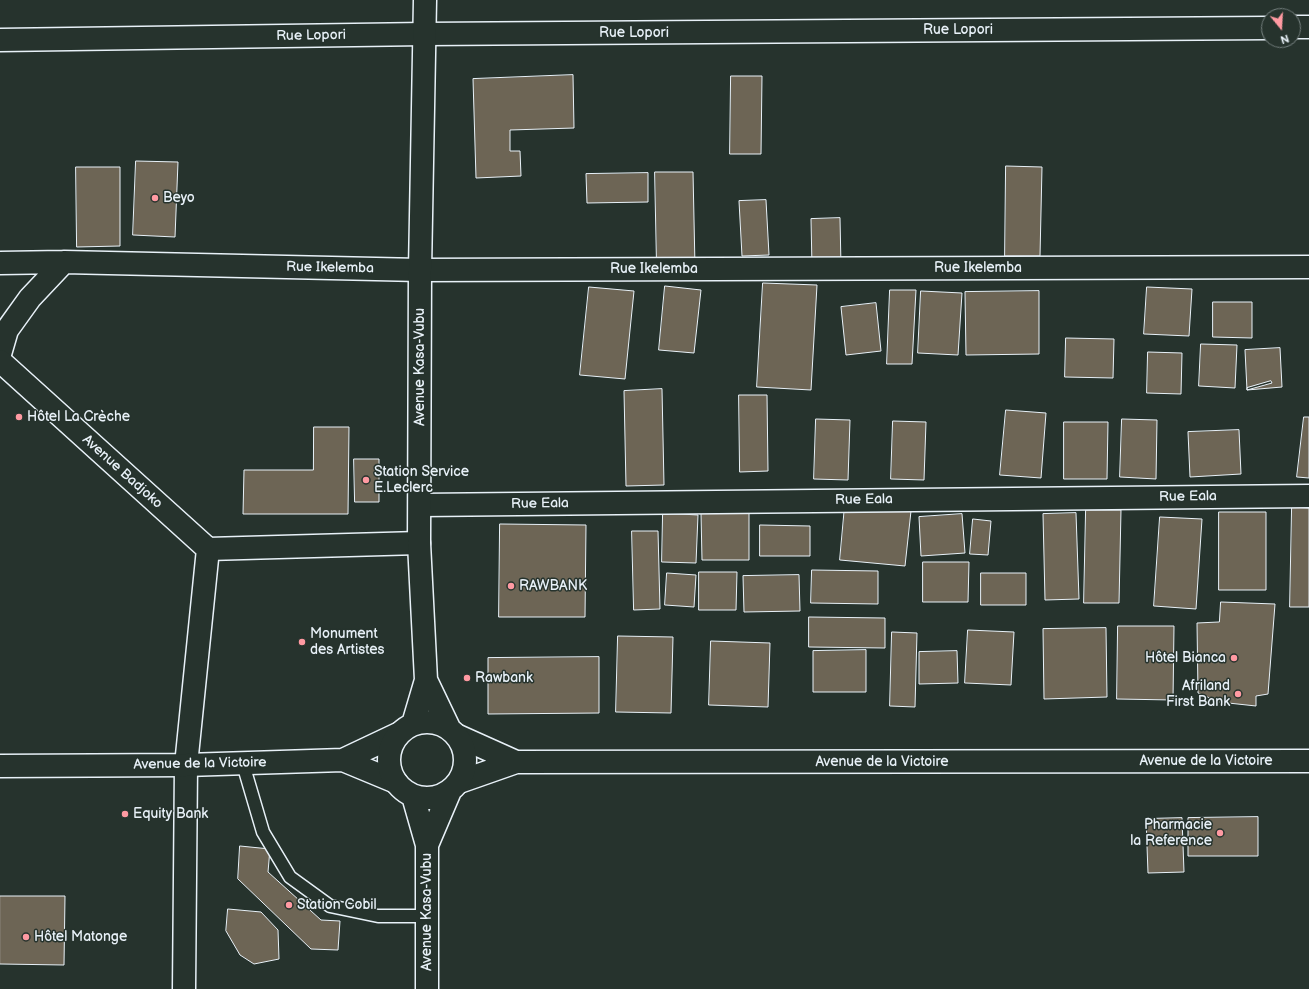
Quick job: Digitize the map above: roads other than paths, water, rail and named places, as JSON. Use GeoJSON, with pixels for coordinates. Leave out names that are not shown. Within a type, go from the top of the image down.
{"type":"FeatureCollection","features":[{"type":"Feature","properties":{"kind":"street","name":"Avenue Kasa-Vubu"},"geometry":{"type":"LineString","coordinates":[[425,0],[420,270],[419,543],[426,680],[454,732]]}},
{"type":"Feature","properties":{"kind":"street","name":"Rue Lopori"},"geometry":{"type":"LineString","coordinates":[[0,40],[425,34],[1261,28]]}},
{"type":"Feature","properties":{"kind":"street","name":"Rue Ikelemba"},"geometry":{"type":"LineString","coordinates":[[0,263],[64,262],[420,270],[1309,267]]}},
{"type":"Feature","properties":{"kind":"street"},"geometry":{"type":"LineString","coordinates":[[0,354],[7,330],[30,298],[64,262]]}},
{"type":"Feature","properties":{"kind":"street","name":"Avenue Badjoko"},"geometry":{"type":"LineString","coordinates":[[0,361],[208,550]]}},
{"type":"Feature","properties":{"kind":"street","name":"Rue Eala"},"geometry":{"type":"LineString","coordinates":[[420,505],[1309,496]]}},
{"type":"Feature","properties":{"kind":"street"},"geometry":{"type":"LineString","coordinates":[[184,989],[186,765],[208,550],[419,543]]}},
{"type":"Feature","properties":{"kind":"street"},"geometry":{"type":"LineString","coordinates":[[426,680],[406,729],[390,749],[389,766],[396,782],[403,790],[413,796],[425,798],[438,797],[454,787],[464,772],[466,760],[464,747],[454,732]]}},
{"type":"Feature","properties":{"kind":"street"},"geometry":{"type":"LineString","coordinates":[[343,760],[425,721],[438,722],[454,732],[516,762]]}},
{"type":"Feature","properties":{"kind":"street","name":"Avenue de la Victoire"},"geometry":{"type":"LineString","coordinates":[[0,766],[186,765],[343,760],[396,782]]}},
{"type":"Feature","properties":{"kind":"street","name":"Avenue de la Victoire"},"geometry":{"type":"LineString","coordinates":[[454,787],[516,762],[1309,761]]}},
{"type":"Feature","properties":{"kind":"street","name":"Avenue Kasa-Vubu"},"geometry":{"type":"LineString","coordinates":[[427,989],[427,845],[454,787]]}},
{"type":"Feature","properties":{"kind":"street"},"geometry":{"type":"LineString","coordinates":[[413,796],[427,845]]}},
{"type":"Feature","properties":{"kind":"lane"},"geometry":{"type":"LineString","coordinates":[[243,764],[263,832],[290,877],[330,906],[378,916],[427,916]]}},
{"type":"Feature","properties":{"kind":"place","name":"Beyo"},"geometry":{"type":"Point","coordinates":[155,198]}},
{"type":"Feature","properties":{"kind":"place","name":"Hôtel La Crèche"},"geometry":{"type":"Point","coordinates":[19,417]}},
{"type":"Feature","properties":{"kind":"place","name":"Station Service E.Leclerc"},"geometry":{"type":"Point","coordinates":[366,480]}},
{"type":"Feature","properties":{"kind":"place","name":"RAWBANK"},"geometry":{"type":"Point","coordinates":[511,586]}},
{"type":"Feature","properties":{"kind":"place","name":"Monument des Artistes"},"geometry":{"type":"Point","coordinates":[302,642]}},
{"type":"Feature","properties":{"kind":"place","name":"Hôtel Bianca"},"geometry":{"type":"Point","coordinates":[1234,658]}},
{"type":"Feature","properties":{"kind":"place","name":"Rawbank"},"geometry":{"type":"Point","coordinates":[467,678]}},
{"type":"Feature","properties":{"kind":"place","name":"Afriland First Bank"},"geometry":{"type":"Point","coordinates":[1238,694]}},
{"type":"Feature","properties":{"kind":"place","name":"Equity Bank"},"geometry":{"type":"Point","coordinates":[125,814]}},
{"type":"Feature","properties":{"kind":"place","name":"Pharmacie la Reference"},"geometry":{"type":"Point","coordinates":[1220,833]}},
{"type":"Feature","properties":{"kind":"place","name":"Station Cobil"},"geometry":{"type":"Point","coordinates":[289,905]}},
{"type":"Feature","properties":{"kind":"place","name":"Hôtel Matonge"},"geometry":{"type":"Point","coordinates":[26,937]}}]}
